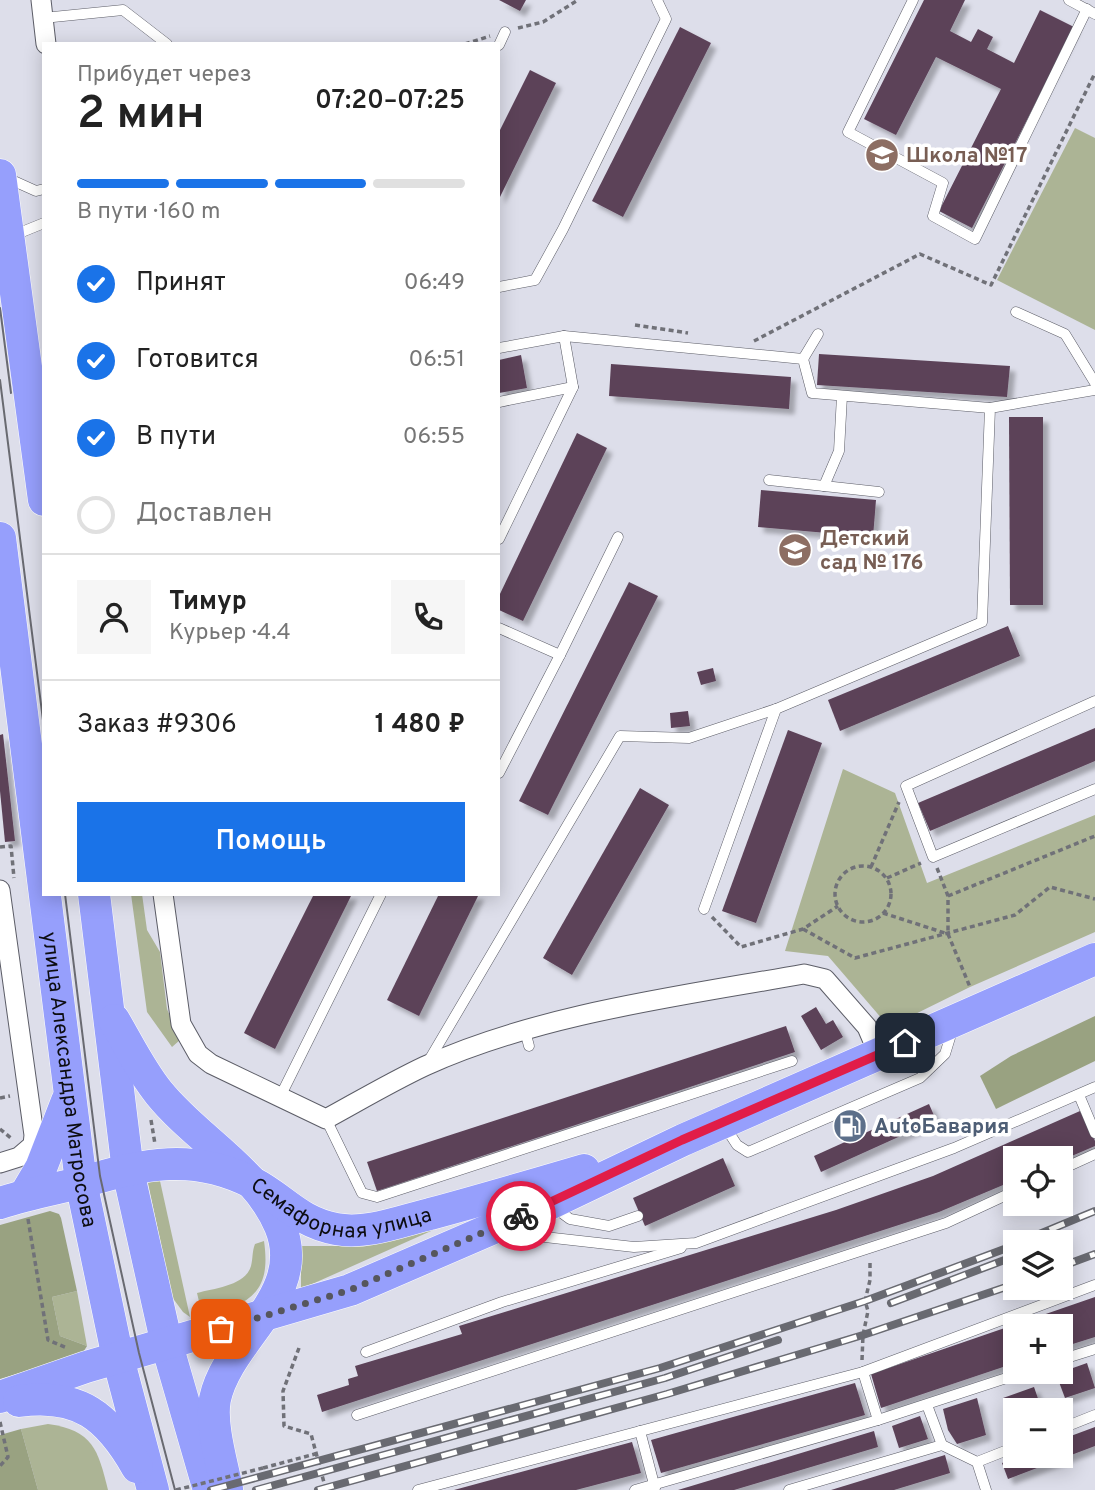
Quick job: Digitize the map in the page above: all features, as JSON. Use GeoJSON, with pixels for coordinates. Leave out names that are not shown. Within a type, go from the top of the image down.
{"type":"FeatureCollection","features":[{"type":"Feature","properties":{"kind":"highway"},"geometry":{"type":"LineString","coordinates":[[0,175],[42,485]]}},
{"type":"Feature","properties":{"kind":"highway","name":"улица Александра Матросова"},"geometry":{"type":"LineString","coordinates":[[0,538],[42,878]]}},
{"type":"Feature","properties":{"kind":"highway","name":"улица Александра Матросова"},"geometry":{"type":"LineString","coordinates":[[44,896],[81,1182],[118,1358],[151,1490]]}},
{"type":"Feature","properties":{"kind":"highway"},"geometry":{"type":"LineString","coordinates":[[94,896],[128,1171],[167,1345],[209,1490]]}},
{"type":"Feature","properties":{"kind":"highway","name":"Семафорная улица"},"geometry":{"type":"LineString","coordinates":[[0,1397],[118,1358],[350,1290],[549,1204],[682,1140],[1095,959]]}},
{"type":"Feature","properties":{"kind":"highway"},"geometry":{"type":"LineString","coordinates":[[107,1007],[159,1093],[254,1183],[280,1227],[286,1248],[281,1285],[222,1379],[215,1401],[215,1421],[227,1490]]}},
{"type":"Feature","properties":{"kind":"highway"},"geometry":{"type":"LineString","coordinates":[[18,1205],[41,1168],[69,1097]]}},
{"type":"Feature","properties":{"kind":"highway","name":"Семафорная улица"},"geometry":{"type":"LineString","coordinates":[[18,1205],[81,1182],[161,1163],[187,1163],[207,1166],[254,1183],[304,1220],[337,1230],[365,1229],[498,1195],[682,1140]]}},
{"type":"Feature","properties":{"kind":"highway"},"geometry":{"type":"LineString","coordinates":[[0,1404],[44,1398],[80,1406],[115,1432],[151,1490]]}},
{"type":"Feature","properties":{"kind":"street"},"geometry":{"type":"LineString","coordinates":[[42,9],[47,42]]}},
{"type":"Feature","properties":{"kind":"street"},"geometry":{"type":"LineString","coordinates":[[0,1163],[19,1157],[33,1145],[34,1135],[7,885]]}},
{"type":"Feature","properties":{"kind":"street"},"geometry":{"type":"LineString","coordinates":[[163,896],[181,1024],[198,1054],[211,1064],[326,1119],[426,1066],[527,1039],[631,1005],[804,974],[825,979],[867,1027],[879,1055]]}},
{"type":"Feature","properties":{"kind":"lane"},"geometry":{"type":"LineString","coordinates":[[500,287],[535,280],[563,229],[666,19],[657,0]]}},
{"type":"Feature","properties":{"kind":"lane"},"geometry":{"type":"LineString","coordinates":[[913,0],[848,132],[943,183],[933,216],[975,239],[1091,12],[1069,0]]}},
{"type":"Feature","properties":{"kind":"lane"},"geometry":{"type":"LineString","coordinates":[[42,9],[122,9],[163,42]]}},
{"type":"Feature","properties":{"kind":"lane"},"geometry":{"type":"LineString","coordinates":[[500,43],[505,32]]}},
{"type":"Feature","properties":{"kind":"lane"},"geometry":{"type":"LineString","coordinates":[[0,175],[36,191],[42,190]]}},
{"type":"Feature","properties":{"kind":"lane"},"geometry":{"type":"LineString","coordinates":[[8,238],[42,224]]}},
{"type":"Feature","properties":{"kind":"lane"},"geometry":{"type":"LineString","coordinates":[[1017,312],[1065,334],[1095,383]]}},
{"type":"Feature","properties":{"kind":"lane"},"geometry":{"type":"LineString","coordinates":[[818,334],[803,359],[812,393],[990,408],[1095,390]]}},
{"type":"Feature","properties":{"kind":"lane"},"geometry":{"type":"LineString","coordinates":[[500,348],[564,337],[803,359]]}},
{"type":"Feature","properties":{"kind":"lane"},"geometry":{"type":"LineString","coordinates":[[500,537],[573,387],[564,337]]}},
{"type":"Feature","properties":{"kind":"lane"},"geometry":{"type":"LineString","coordinates":[[500,402],[573,387]]}},
{"type":"Feature","properties":{"kind":"lane"},"geometry":{"type":"LineString","coordinates":[[824,486],[839,451],[842,396]]}},
{"type":"Feature","properties":{"kind":"lane"},"geometry":{"type":"LineString","coordinates":[[426,1066],[620,736],[689,738],[776,709],[982,622],[990,408]]}},
{"type":"Feature","properties":{"kind":"lane"},"geometry":{"type":"LineString","coordinates":[[769,480],[879,492]]}},
{"type":"Feature","properties":{"kind":"lane"},"geometry":{"type":"LineString","coordinates":[[500,771],[618,537]]}},
{"type":"Feature","properties":{"kind":"lane"},"geometry":{"type":"LineString","coordinates":[[500,628],[560,654]]}},
{"type":"Feature","properties":{"kind":"lane"},"geometry":{"type":"LineString","coordinates":[[1095,701],[905,786],[933,857],[1095,789]]}},
{"type":"Feature","properties":{"kind":"lane"},"geometry":{"type":"LineString","coordinates":[[704,909],[776,709]]}},
{"type":"Feature","properties":{"kind":"lane"},"geometry":{"type":"LineString","coordinates":[[280,1097],[380,896]]}},
{"type":"Feature","properties":{"kind":"lane"},"geometry":{"type":"LineString","coordinates":[[723,1123],[737,1145],[748,1152],[920,1078],[945,1054],[956,1021]]}},
{"type":"Feature","properties":{"kind":"lane"},"geometry":{"type":"LineString","coordinates":[[326,1119],[362,1193],[377,1198],[792,1061]]}},
{"type":"Feature","properties":{"kind":"lane"},"geometry":{"type":"LineString","coordinates":[[366,1352],[502,1302],[696,1243],[954,1148],[1095,1087]]}},
{"type":"Feature","properties":{"kind":"lane"},"geometry":{"type":"LineString","coordinates":[[1079,1096],[1095,1133]]}},
{"type":"Feature","properties":{"kind":"lane"},"geometry":{"type":"LineString","coordinates":[[1073,1164],[1095,1154]]}},
{"type":"Feature","properties":{"kind":"lane"},"geometry":{"type":"LineString","coordinates":[[357,1415],[946,1223],[1003,1197]]}},
{"type":"Feature","properties":{"kind":"lane"},"geometry":{"type":"LineString","coordinates":[[549,1204],[570,1219],[608,1226],[638,1216]]}},
{"type":"Feature","properties":{"kind":"lane"},"geometry":{"type":"LineString","coordinates":[[488,1231],[634,1247],[696,1243]]}},
{"type":"Feature","properties":{"kind":"lane"},"geometry":{"type":"LineString","coordinates":[[418,1490],[863,1372],[1095,1285]]}},
{"type":"Feature","properties":{"kind":"lane"},"geometry":{"type":"LineString","coordinates":[[1073,1356],[1095,1349]]}},
{"type":"Feature","properties":{"kind":"lane"},"geometry":{"type":"LineString","coordinates":[[863,1372],[878,1420]]}},
{"type":"Feature","properties":{"kind":"lane"},"geometry":{"type":"LineString","coordinates":[[635,1490],[655,1488],[1003,1379]]}},
{"type":"Feature","properties":{"kind":"lane"},"geometry":{"type":"LineString","coordinates":[[927,1405],[942,1445]]}},
{"type":"Feature","properties":{"kind":"lane"},"geometry":{"type":"LineString","coordinates":[[1073,1424],[1095,1415]]}},
{"type":"Feature","properties":{"kind":"lane"},"geometry":{"type":"LineString","coordinates":[[640,1431],[655,1488]]}},
{"type":"Feature","properties":{"kind":"lane"},"geometry":{"type":"LineString","coordinates":[[789,1490],[942,1445],[977,1462],[986,1490]]}},
{"type":"Feature","properties":{"kind":"lane"},"geometry":{"type":"LineString","coordinates":[[977,1462],[1003,1452]]}},
{"type":"Feature","properties":{"kind":"path"},"geometry":{"type":"LineString","coordinates":[[472,42],[543,22],[578,0]]}},
{"type":"Feature","properties":{"kind":"path"},"geometry":{"type":"LineString","coordinates":[[752,342],[920,254],[991,285],[1095,73]]}},
{"type":"Feature","properties":{"kind":"path"},"geometry":{"type":"LineString","coordinates":[[635,325],[700,334]]}},
{"type":"Feature","properties":{"kind":"path"},"geometry":{"type":"LineString","coordinates":[[871,867],[905,786]]}},
{"type":"Feature","properties":{"kind":"path"},"geometry":{"type":"LineString","coordinates":[[948,896],[1095,836]]}},
{"type":"Feature","properties":{"kind":"path"},"geometry":{"type":"LineString","coordinates":[[0,847],[11,846],[7,885]]}},
{"type":"Feature","properties":{"kind":"path"},"geometry":{"type":"LineString","coordinates":[[886,878],[933,857],[948,896],[948,934],[970,988]]}},
{"type":"Feature","properties":{"kind":"path"},"geometry":{"type":"LineString","coordinates":[[871,867],[886,878],[891,897],[883,913],[868,921],[859,921],[843,913],[838,906],[836,889],[844,873],[852,868],[871,867]]}},
{"type":"Feature","properties":{"kind":"path"},"geometry":{"type":"LineString","coordinates":[[803,929],[855,958],[1015,915],[1050,887],[1095,899]]}},
{"type":"Feature","properties":{"kind":"path"},"geometry":{"type":"LineString","coordinates":[[704,909],[741,947],[803,929],[838,906]]}},
{"type":"Feature","properties":{"kind":"path"},"geometry":{"type":"LineString","coordinates":[[883,913],[948,934]]}},
{"type":"Feature","properties":{"kind":"path"},"geometry":{"type":"LineString","coordinates":[[150,1118],[155,1144]]}},
{"type":"Feature","properties":{"kind":"path"},"geometry":{"type":"LineString","coordinates":[[0,1129],[17,1143]]}},
{"type":"Feature","properties":{"kind":"path"},"geometry":{"type":"LineString","coordinates":[[18,1205],[48,1340],[70,1349]]}},
{"type":"Feature","properties":{"kind":"path"},"geometry":{"type":"LineString","coordinates":[[863,1372],[862,1350],[868,1311],[865,1301],[870,1280],[870,1248]]}},
{"type":"Feature","properties":{"kind":"path"},"geometry":{"type":"LineString","coordinates":[[299,1348],[282,1391],[284,1426],[311,1434],[326,1490]]}},
{"type":"Feature","properties":{"kind":"path"},"geometry":{"type":"LineString","coordinates":[[0,1422],[8,1457],[0,1466]]}},
{"type":"Feature","properties":{"kind":"path"},"geometry":{"type":"LineString","coordinates":[[176,1490],[316,1454]]}},
{"type":"Feature","properties":{"kind":"green space"},"geometry":{"type":"Polygon","coordinates":[[[1075,128],[1095,138],[1095,330],[997,280],[1075,128]]]}},
{"type":"Feature","properties":{"kind":"green space"},"geometry":{"type":"Polygon","coordinates":[[[843,769],[895,793],[927,883],[1095,815],[1095,932],[970,987],[889,1027],[828,956],[785,951],[843,769]]]}},
{"type":"Feature","properties":{"kind":"green space"},"geometry":{"type":"Polygon","coordinates":[[[131,896],[142,896],[147,930],[160,952],[167,1009],[180,1040],[172,1047],[147,1012],[131,896]]]}},
{"type":"Feature","properties":{"kind":"green space"},"geometry":{"type":"Polygon","coordinates":[[[1095,1016],[1095,1061],[996,1109],[980,1076],[1011,1056],[1095,1016]]]}},
{"type":"Feature","properties":{"kind":"green space"},"geometry":{"type":"Polygon","coordinates":[[[160,1181],[190,1317],[172,1297],[148,1183],[160,1181]]]}},
{"type":"Feature","properties":{"kind":"green space"},"geometry":{"type":"Polygon","coordinates":[[[50,1211],[59,1214],[61,1218],[77,1291],[52,1297],[60,1336],[87,1346],[82,1354],[0,1379],[0,1225],[50,1211]]]}},
{"type":"Feature","properties":{"kind":"green space"},"geometry":{"type":"Polygon","coordinates":[[[449,1223],[301,1289],[301,1246],[348,1246],[449,1223]]]}},
{"type":"Feature","properties":{"kind":"green space"},"geometry":{"type":"Polygon","coordinates":[[[264,1241],[264,1274],[260,1286],[244,1302],[203,1318],[197,1293],[243,1278],[251,1266],[255,1244],[264,1241]]]}},
{"type":"Feature","properties":{"kind":"green space"},"geometry":{"type":"Polygon","coordinates":[[[77,1291],[87,1346],[60,1336],[52,1297],[77,1291]]]}},
{"type":"Feature","properties":{"kind":"green space"},"geometry":{"type":"Polygon","coordinates":[[[48,1424],[75,1431],[91,1444],[101,1464],[108,1490],[38,1490],[21,1429],[48,1424]]]}},
{"type":"Feature","properties":{"kind":"green space"},"geometry":{"type":"Polygon","coordinates":[[[21,1429],[38,1490],[0,1490],[0,1435],[21,1429]]]}},
{"type":"Feature","properties":{"kind":"building"},"geometry":{"type":"Polygon","coordinates":[[[499,0],[526,0],[520,11],[499,0]]]}},
{"type":"Feature","properties":{"kind":"building"},"geometry":{"type":"Polygon","coordinates":[[[924,0],[965,0],[950,31],[971,42],[978,29],[993,37],[987,49],[1014,63],[1040,10],[1074,27],[972,228],[939,211],[1001,89],[936,57],[896,135],[864,119],[924,0]]]}},
{"type":"Feature","properties":{"kind":"building"},"geometry":{"type":"Polygon","coordinates":[[[680,27],[711,43],[623,217],[592,201],[680,27]]]}},
{"type":"Feature","properties":{"kind":"building"},"geometry":{"type":"Polygon","coordinates":[[[530,70],[556,83],[500,197],[500,130],[530,70]]]}},
{"type":"Feature","properties":{"kind":"building"},"geometry":{"type":"Polygon","coordinates":[[[819,354],[1010,366],[1007,397],[817,385],[819,354]]]}},
{"type":"Feature","properties":{"kind":"building"},"geometry":{"type":"Polygon","coordinates":[[[521,355],[527,388],[500,393],[500,360],[521,355]]]}},
{"type":"Feature","properties":{"kind":"building"},"geometry":{"type":"Polygon","coordinates":[[[611,364],[791,377],[789,409],[609,396],[611,364]]]}},
{"type":"Feature","properties":{"kind":"building"},"geometry":{"type":"Polygon","coordinates":[[[1009,417],[1043,417],[1043,605],[1010,605],[1009,417]]]}},
{"type":"Feature","properties":{"kind":"building"},"geometry":{"type":"Polygon","coordinates":[[[577,433],[607,448],[523,621],[500,610],[500,594],[577,433]]]}},
{"type":"Feature","properties":{"kind":"building"},"geometry":{"type":"Polygon","coordinates":[[[761,490],[876,500],[873,537],[758,527],[761,490]]]}},
{"type":"Feature","properties":{"kind":"building"},"geometry":{"type":"Polygon","coordinates":[[[629,582],[658,596],[548,815],[519,801],[629,582]]]}},
{"type":"Feature","properties":{"kind":"building"},"geometry":{"type":"Polygon","coordinates":[[[1008,626],[1020,656],[840,731],[828,700],[1008,626]]]}},
{"type":"Feature","properties":{"kind":"building"},"geometry":{"type":"Polygon","coordinates":[[[713,668],[716,681],[701,685],[697,672],[713,668]]]}},
{"type":"Feature","properties":{"kind":"building"},"geometry":{"type":"Polygon","coordinates":[[[688,711],[690,726],[671,728],[670,713],[688,711]]]}},
{"type":"Feature","properties":{"kind":"building"},"geometry":{"type":"Polygon","coordinates":[[[1095,728],[1095,761],[930,831],[918,803],[1095,728]]]}},
{"type":"Feature","properties":{"kind":"building"},"geometry":{"type":"Polygon","coordinates":[[[788,730],[822,743],[756,923],[722,911],[788,730]]]}},
{"type":"Feature","properties":{"kind":"building"},"geometry":{"type":"Polygon","coordinates":[[[3,734],[15,841],[5,842],[0,791],[0,735],[3,734]]]}},
{"type":"Feature","properties":{"kind":"building"},"geometry":{"type":"Polygon","coordinates":[[[640,788],[669,805],[572,975],[543,958],[640,788]]]}},
{"type":"Feature","properties":{"kind":"building"},"geometry":{"type":"Polygon","coordinates":[[[313,896],[351,896],[275,1049],[244,1033],[313,896]]]}},
{"type":"Feature","properties":{"kind":"building"},"geometry":{"type":"Polygon","coordinates":[[[438,896],[478,896],[419,1016],[387,1000],[438,896]]]}},
{"type":"Feature","properties":{"kind":"building"},"geometry":{"type":"Polygon","coordinates":[[[816,1007],[826,1024],[833,1020],[843,1037],[821,1050],[801,1016],[816,1007]]]}},
{"type":"Feature","properties":{"kind":"building"},"geometry":{"type":"Polygon","coordinates":[[[786,1026],[795,1052],[377,1191],[367,1162],[786,1026]]]}},
{"type":"Feature","properties":{"kind":"building"},"geometry":{"type":"Polygon","coordinates":[[[929,1104],[936,1120],[821,1172],[814,1156],[929,1104]]]}},
{"type":"Feature","properties":{"kind":"building"},"geometry":{"type":"Polygon","coordinates":[[[1080,1111],[1095,1141],[1095,1146],[1073,1155],[1073,1146],[1003,1146],[1003,1185],[939,1212],[322,1412],[317,1395],[349,1385],[348,1379],[358,1376],[355,1366],[462,1334],[459,1326],[836,1210],[933,1176],[1080,1111]]]}},
{"type":"Feature","properties":{"kind":"building"},"geometry":{"type":"Polygon","coordinates":[[[723,1158],[735,1186],[645,1226],[633,1198],[723,1158]]]}},
{"type":"Feature","properties":{"kind":"building"},"geometry":{"type":"Polygon","coordinates":[[[1095,1297],[1095,1337],[1073,1344],[1073,1314],[1046,1314],[1095,1297]]]}},
{"type":"Feature","properties":{"kind":"building"},"geometry":{"type":"Polygon","coordinates":[[[1003,1329],[1003,1367],[881,1408],[871,1374],[1003,1329]]]}},
{"type":"Feature","properties":{"kind":"building"},"geometry":{"type":"Polygon","coordinates":[[[1087,1363],[1095,1388],[1065,1398],[1060,1384],[1073,1384],[1073,1368],[1087,1363]]]}},
{"type":"Feature","properties":{"kind":"building"},"geometry":{"type":"Polygon","coordinates":[[[855,1383],[865,1415],[661,1473],[651,1440],[855,1383]]]}},
{"type":"Feature","properties":{"kind":"building"},"geometry":{"type":"Polygon","coordinates":[[[1034,1387],[1038,1398],[1003,1398],[1034,1387]]]}},
{"type":"Feature","properties":{"kind":"building"},"geometry":{"type":"Polygon","coordinates":[[[977,1398],[986,1435],[957,1444],[948,1430],[943,1409],[977,1398]]]}},
{"type":"Feature","properties":{"kind":"building"},"geometry":{"type":"Polygon","coordinates":[[[920,1416],[928,1439],[899,1448],[892,1426],[920,1416]]]}},
{"type":"Feature","properties":{"kind":"building"},"geometry":{"type":"Polygon","coordinates":[[[1095,1427],[1095,1446],[1073,1454],[1073,1435],[1095,1427]]]}},
{"type":"Feature","properties":{"kind":"building"},"geometry":{"type":"Polygon","coordinates":[[[874,1431],[878,1447],[734,1490],[678,1490],[874,1431]]]}},
{"type":"Feature","properties":{"kind":"building"},"geometry":{"type":"Polygon","coordinates":[[[632,1442],[641,1473],[576,1490],[454,1490],[632,1442]]]}},
{"type":"Feature","properties":{"kind":"building"},"geometry":{"type":"Polygon","coordinates":[[[945,1455],[950,1473],[894,1490],[831,1490],[945,1455]]]}},
{"type":"Feature","properties":{"kind":"building"},"geometry":{"type":"Polygon","coordinates":[[[1004,1468],[1037,1468],[1008,1479],[1004,1468]]]}},
{"type":"Feature","properties":{"kind":"tram line"},"geometry":{"type":"LineString","coordinates":[[0,308],[11,393]]}},
{"type":"Feature","properties":{"kind":"tram line"},"geometry":{"type":"LineString","coordinates":[[0,380],[42,712]]}},
{"type":"Feature","properties":{"kind":"tram line"},"geometry":{"type":"LineString","coordinates":[[65,896],[100,1176],[139,1353],[175,1490]]}},
{"type":"Feature","properties":{"kind":"railway"},"geometry":{"type":"LineString","coordinates":[[1049,1230],[1095,1211]]}},
{"type":"Feature","properties":{"kind":"railway"},"geometry":{"type":"LineString","coordinates":[[211,1490],[660,1368],[865,1301],[1003,1249]]}},
{"type":"Feature","properties":{"kind":"railway"},"geometry":{"type":"LineString","coordinates":[[1073,1262],[1095,1254]]}},
{"type":"Feature","properties":{"kind":"railway"},"geometry":{"type":"LineString","coordinates":[[891,1303],[1003,1261]]}},
{"type":"Feature","properties":{"kind":"railway"},"geometry":{"type":"LineString","coordinates":[[318,1490],[667,1394],[863,1335],[1003,1288]]}},
{"type":"Feature","properties":{"kind":"railway"},"geometry":{"type":"LineString","coordinates":[[256,1490],[665,1378],[778,1340]]}},
{"type":"Feature","properties":{"kind":"way so far"},"geometry":{"type":"LineString","coordinates":[[221,1329],[350,1290],[521,1216]]}},
{"type":"Feature","properties":{"kind":"place","name":"Школа №17"},"geometry":{"type":"Point","coordinates":[882,155]}},
{"type":"Feature","properties":{"kind":"place","name":"Детский сад № 176"},"geometry":{"type":"Point","coordinates":[795,550]}},
{"type":"Feature","properties":{"kind":"place","name":"AutoБавария"},"geometry":{"type":"Point","coordinates":[850,1126]}},
{"type":"Feature","properties":{"kind":"route"},"geometry":{"type":"LineString","coordinates":[[521,1216],[682,1140],[905,1043]]}}]}
